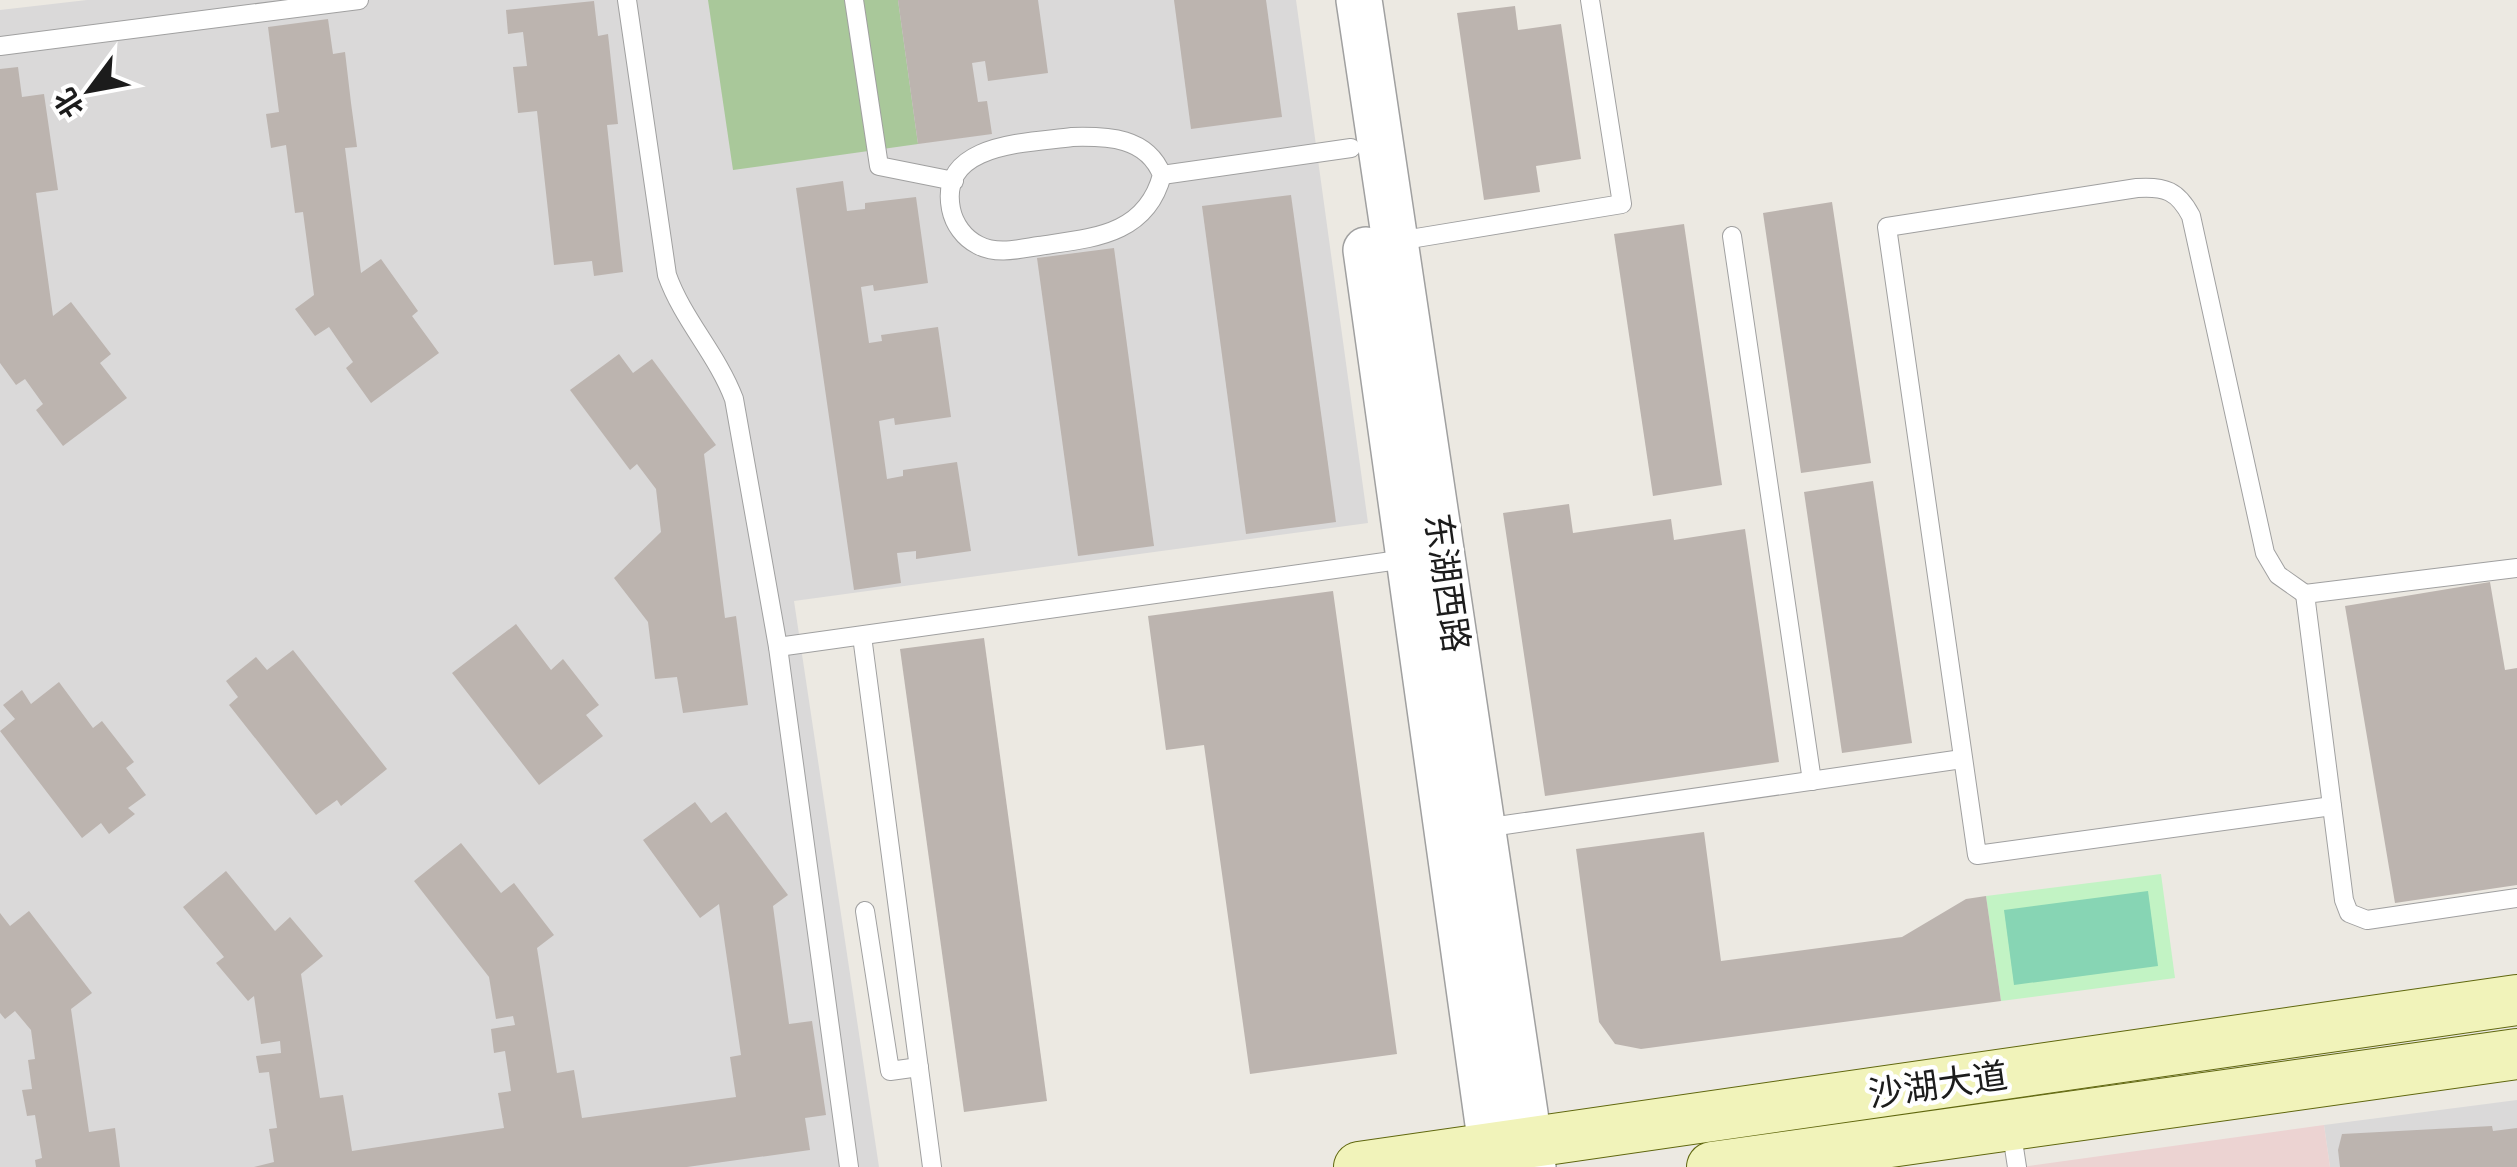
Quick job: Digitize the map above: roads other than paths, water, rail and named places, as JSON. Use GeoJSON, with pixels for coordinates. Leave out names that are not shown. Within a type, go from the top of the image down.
{"type":"FeatureCollection","features":[{"type":"Feature","properties":{"kind":"main road","name":"沙湖大道"},"geometry":{"type":"LineString","coordinates":[[1359,1167],[1512,1156],[2517,1000]]}},
{"type":"Feature","properties":{"kind":"main road","name":"沙湖大道"},"geometry":{"type":"LineString","coordinates":[[1712,1167],[2014,1146],[2517,1054]]}},
{"type":"Feature","properties":{"kind":"street","name":"东湖西路"},"geometry":{"type":"LineString","coordinates":[[1331,0],[1409,558],[1512,1156]]}},
{"type":"Feature","properties":{"kind":"street","name":"东湖西路"},"geometry":{"type":"LineString","coordinates":[[1359,0],[1483,828],[1512,1156]]}},
{"type":"Feature","properties":{"kind":"lane"},"geometry":{"type":"LineString","coordinates":[[0,46],[359,0]]}},
{"type":"Feature","properties":{"kind":"lane"},"geometry":{"type":"LineString","coordinates":[[627,0],[667,275],[685,313],[718,361],[734,399],[778,647],[848,1167]]}},
{"type":"Feature","properties":{"kind":"lane"},"geometry":{"type":"LineString","coordinates":[[854,0],[879,166],[954,181]]}},
{"type":"Feature","properties":{"kind":"lane"},"geometry":{"type":"LineString","coordinates":[[1396,241],[1622,204],[1590,0]]}},
{"type":"Feature","properties":{"kind":"lane"},"geometry":{"type":"LineString","coordinates":[[1072,137],[1118,139],[1137,145],[1157,163],[1162,175],[1152,202],[1118,230],[1088,239],[1009,250],[978,245],[955,222],[951,206],[954,181],[978,153],[1072,137]]}},
{"type":"Feature","properties":{"kind":"lane"},"geometry":{"type":"LineString","coordinates":[[1162,175],[1352,148]]}},
{"type":"Feature","properties":{"kind":"lane"},"geometry":{"type":"LineString","coordinates":[[2332,806],[1977,854],[1887,227],[2138,188],[2169,189],[2191,216],[2265,553],[2278,575],[2305,594],[2517,568]]}},
{"type":"Feature","properties":{"kind":"lane"},"geometry":{"type":"LineString","coordinates":[[1732,236],[1812,781]]}},
{"type":"Feature","properties":{"kind":"lane"},"geometry":{"type":"LineString","coordinates":[[778,647],[1409,558]]}},
{"type":"Feature","properties":{"kind":"lane"},"geometry":{"type":"LineString","coordinates":[[2305,594],[2345,907],[2355,918],[2368,920],[2517,898]]}},
{"type":"Feature","properties":{"kind":"lane"},"geometry":{"type":"LineString","coordinates":[[862,636],[932,1167]]}},
{"type":"Feature","properties":{"kind":"lane"},"geometry":{"type":"LineString","coordinates":[[1483,828],[1962,759]]}},
{"type":"Feature","properties":{"kind":"lane"},"geometry":{"type":"LineString","coordinates":[[865,911],[890,1071],[919,1067]]}}]}
